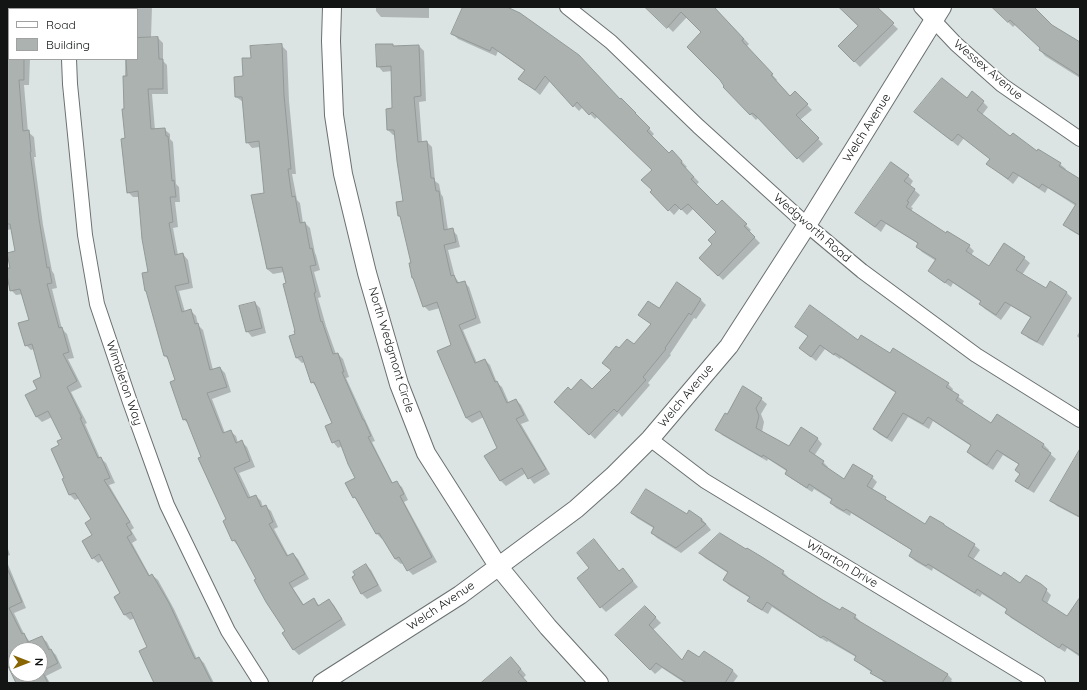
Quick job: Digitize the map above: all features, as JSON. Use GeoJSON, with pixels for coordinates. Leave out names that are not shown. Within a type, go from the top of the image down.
{"type":"FeatureCollection","features":[{"type":"Feature","properties":{"kind":"street","name":"North Wedgmont Circle"},"geometry":{"type":"LineString","coordinates":[[332,7],[330,41],[334,115],[343,174],[367,273],[399,384],[426,453],[498,566],[548,627],[600,683]]}},
{"type":"Feature","properties":{"kind":"street","name":"Wedgworth Road"},"geometry":{"type":"LineString","coordinates":[[567,7],[611,42],[698,126],[807,225],[862,271],[976,356],[1080,420]]}},
{"type":"Feature","properties":{"kind":"street","name":"Wessex Avenue"},"geometry":{"type":"LineString","coordinates":[[921,7],[938,14],[956,44],[1002,85],[1080,139]]}},
{"type":"Feature","properties":{"kind":"street","name":"Welch Avenue"},"geometry":{"type":"LineString","coordinates":[[322,683],[460,595],[576,509],[613,476],[650,439],[729,346],[807,225],[938,14]]}},
{"type":"Feature","properties":{"kind":"street","name":"Wimbleton Way"},"geometry":{"type":"LineString","coordinates":[[69,60],[70,84],[85,235],[98,304],[130,402],[167,505],[228,630],[261,683]]}},
{"type":"Feature","properties":{"kind":"street","name":"Wharton Drive"},"geometry":{"type":"LineString","coordinates":[[650,439],[705,481],[1038,683]]}},
{"type":"Feature","properties":{"kind":"building"},"geometry":{"type":"Polygon","coordinates":[[[463,7],[507,7],[520,13],[579,55],[620,99],[621,98],[650,128],[647,131],[669,153],[672,150],[682,161],[681,163],[694,177],[691,179],[717,205],[722,200],[747,224],[744,226],[755,237],[718,276],[699,258],[712,244],[708,240],[716,232],[688,204],[681,210],[675,204],[668,211],[650,192],[652,190],[641,180],[652,170],[592,112],[589,115],[577,102],[573,107],[545,76],[535,90],[518,79],[525,70],[492,47],[490,51],[451,34],[463,7]]]}},
{"type":"Feature","properties":{"kind":"building"},"geometry":{"type":"Polygon","coordinates":[[[645,7],[714,7],[744,39],[742,40],[743,42],[773,74],[771,75],[790,96],[795,91],[808,104],[796,115],[819,138],[797,159],[755,115],[752,113],[750,115],[723,87],[724,86],[720,80],[687,47],[701,32],[681,12],[667,28],[645,7]]]}},
{"type":"Feature","properties":{"kind":"building"},"geometry":{"type":"Polygon","coordinates":[[[839,7],[877,7],[894,23],[854,62],[838,46],[858,26],[839,7]]]}},
{"type":"Feature","properties":{"kind":"building"},"geometry":{"type":"Polygon","coordinates":[[[992,7],[1034,7],[1052,25],[1080,42],[1080,76],[1039,50],[1040,48],[1010,20],[1008,22],[992,7]]]}},
{"type":"Feature","properties":{"kind":"building"},"geometry":{"type":"Polygon","coordinates":[[[158,37],[159,59],[163,59],[163,89],[148,89],[151,129],[165,128],[166,136],[168,136],[172,181],[174,180],[176,197],[170,197],[173,222],[169,223],[175,255],[183,253],[189,283],[175,286],[182,312],[191,309],[195,324],[198,323],[210,370],[220,367],[227,387],[207,393],[223,433],[231,430],[236,443],[242,440],[250,461],[234,468],[248,498],[256,495],[261,507],[266,505],[273,522],[269,524],[287,556],[293,553],[305,574],[289,583],[303,605],[314,598],[318,606],[329,599],[342,619],[293,650],[282,633],[285,631],[266,602],[254,580],[256,579],[235,540],[232,541],[223,521],[226,519],[198,458],[201,457],[186,419],[183,420],[170,382],[175,380],[167,356],[164,356],[145,291],[142,273],[148,272],[142,239],[138,191],[127,193],[121,139],[125,138],[122,109],[124,109],[123,76],[127,76],[126,60],[138,60],[138,38],[158,37]]]}},
{"type":"Feature","properties":{"kind":"building"},"geometry":{"type":"Polygon","coordinates":[[[282,44],[284,95],[291,169],[288,169],[292,197],[295,196],[300,223],[305,222],[310,249],[312,248],[316,265],[310,266],[316,292],[314,293],[321,322],[322,321],[333,354],[338,353],[344,372],[342,372],[371,436],[368,437],[392,483],[397,481],[404,494],[400,496],[432,557],[407,571],[399,557],[395,559],[379,533],[376,534],[355,497],[353,498],[345,483],[355,478],[339,440],[332,443],[325,426],[332,423],[314,382],[311,383],[302,356],[296,358],[289,336],[295,334],[295,331],[283,284],[286,283],[282,267],[267,269],[251,195],[264,193],[259,141],[246,143],[242,97],[235,97],[234,77],[243,76],[242,58],[251,58],[250,46],[282,44]]]}},
{"type":"Feature","properties":{"kind":"building"},"geometry":{"type":"Polygon","coordinates":[[[376,44],[393,44],[393,46],[419,45],[421,96],[414,97],[418,142],[427,141],[431,178],[434,178],[436,191],[439,191],[444,230],[453,228],[456,242],[444,245],[451,276],[454,275],[457,283],[465,281],[476,318],[459,325],[475,363],[485,359],[495,382],[497,381],[507,403],[516,399],[524,415],[516,419],[546,469],[528,479],[522,468],[500,481],[484,456],[497,448],[480,411],[466,418],[437,351],[451,345],[437,302],[423,307],[412,278],[409,263],[411,263],[400,216],[398,216],[396,202],[403,201],[394,130],[387,130],[386,109],[392,108],[391,66],[377,67],[376,44]]]}},
{"type":"Feature","properties":{"kind":"building"},"geometry":{"type":"Polygon","coordinates":[[[8,55],[8,60],[24,60],[24,80],[19,80],[23,131],[29,130],[30,152],[39,219],[47,268],[49,267],[52,283],[47,284],[59,328],[62,327],[69,352],[63,354],[77,381],[67,387],[82,418],[80,418],[98,458],[101,457],[110,478],[104,480],[130,522],[126,524],[132,534],[127,537],[149,576],[152,574],[169,603],[195,659],[199,657],[212,683],[154,683],[139,651],[147,647],[131,612],[124,615],[114,597],[120,593],[99,554],[92,559],[82,541],[92,535],[85,523],[91,519],[75,493],[69,495],[62,479],[64,478],[51,449],[59,445],[57,441],[62,439],[48,411],[36,417],[25,395],[37,389],[33,381],[41,377],[32,344],[25,346],[18,323],[29,320],[20,289],[10,291],[7,268],[10,268],[7,253],[15,251],[10,224],[7,224],[8,55]]]}},
{"type":"Feature","properties":{"kind":"building"},"geometry":{"type":"Polygon","coordinates":[[[942,78],[967,98],[972,91],[984,101],[977,110],[1010,136],[1013,133],[1037,151],[1038,149],[1061,163],[1059,166],[1080,179],[1080,235],[1063,225],[1076,204],[1042,184],[1039,188],[1013,172],[1008,179],[986,164],[990,159],[958,134],[952,141],[914,112],[942,78]]]}},
{"type":"Feature","properties":{"kind":"building"},"geometry":{"type":"Polygon","coordinates":[[[891,162],[909,175],[904,181],[915,189],[907,201],[909,202],[906,207],[946,233],[947,231],[970,245],[966,251],[989,266],[1004,243],[1025,257],[1016,270],[1046,288],[1050,281],[1067,292],[1037,342],[1021,333],[1031,317],[1005,302],[996,315],[979,304],[981,301],[948,279],[945,283],[928,271],[936,259],[916,247],[918,243],[881,220],[875,227],[855,213],[891,162]]]}},
{"type":"Feature","properties":{"kind":"building"},"geometry":{"type":"Polygon","coordinates":[[[677,282],[701,299],[691,315],[689,313],[665,348],[666,349],[643,377],[646,380],[617,412],[614,409],[589,435],[554,402],[568,387],[571,390],[581,379],[592,389],[611,370],[602,363],[616,346],[619,348],[627,339],[634,344],[651,324],[638,315],[648,301],[659,308],[677,282]]]}},
{"type":"Feature","properties":{"kind":"building"},"geometry":{"type":"Polygon","coordinates":[[[255,302],[262,328],[246,332],[239,306],[255,302]]]}},
{"type":"Feature","properties":{"kind":"building"},"geometry":{"type":"Polygon","coordinates":[[[810,305],[858,340],[861,335],[890,353],[893,348],[949,383],[946,387],[959,395],[956,400],[991,423],[997,414],[1044,444],[1042,447],[1051,453],[1028,489],[1015,481],[1020,474],[1015,470],[1019,464],[997,450],[987,465],[967,452],[971,445],[928,417],[923,424],[903,413],[887,438],[873,429],[896,392],[820,345],[811,357],[799,348],[808,336],[795,327],[810,305]]]}},
{"type":"Feature","properties":{"kind":"building"},"geometry":{"type":"Polygon","coordinates":[[[743,386],[762,398],[756,408],[759,416],[756,428],[789,446],[801,427],[818,438],[809,451],[824,461],[822,464],[844,479],[853,464],[873,476],[867,486],[886,497],[885,499],[925,524],[930,516],[975,544],[968,556],[1001,576],[1004,572],[1020,583],[1026,575],[1041,584],[1047,589],[1042,600],[1067,616],[1080,597],[1080,655],[1062,644],[1059,648],[1005,613],[1007,609],[977,589],[975,593],[928,564],[926,566],[909,556],[912,550],[846,509],[844,511],[830,503],[832,499],[809,484],[807,488],[785,474],[787,470],[763,455],[762,457],[715,430],[725,413],[727,414],[743,386]]]}},
{"type":"Feature","properties":{"kind":"building"},"geometry":{"type":"Polygon","coordinates":[[[1080,449],[1080,517],[1050,501],[1080,449]]]}},
{"type":"Feature","properties":{"kind":"building"},"geometry":{"type":"Polygon","coordinates":[[[646,489],[687,514],[689,510],[702,519],[701,521],[706,524],[676,548],[651,533],[654,527],[631,513],[646,489]]]}},
{"type":"Feature","properties":{"kind":"building"},"geometry":{"type":"Polygon","coordinates":[[[720,533],[784,571],[782,574],[821,599],[840,610],[842,607],[856,615],[854,618],[948,674],[942,683],[888,683],[870,673],[872,671],[854,660],[856,656],[823,636],[821,638],[767,602],[762,610],[747,601],[750,597],[723,580],[728,572],[699,553],[720,533]]]}},
{"type":"Feature","properties":{"kind":"building"},"geometry":{"type":"Polygon","coordinates":[[[594,539],[619,571],[623,568],[633,581],[600,608],[577,578],[589,568],[577,553],[594,539]]]}},
{"type":"Feature","properties":{"kind":"building"},"geometry":{"type":"Polygon","coordinates":[[[366,564],[378,585],[361,594],[352,577],[355,575],[353,572],[366,564]]]}},
{"type":"Feature","properties":{"kind":"building"},"geometry":{"type":"Polygon","coordinates":[[[7,568],[22,602],[9,608],[22,634],[24,633],[28,642],[8,642],[8,666],[7,568]]]}},
{"type":"Feature","properties":{"kind":"building"},"geometry":{"type":"Polygon","coordinates":[[[645,606],[656,617],[649,625],[682,660],[688,650],[699,657],[704,651],[733,670],[725,683],[687,683],[656,663],[650,670],[615,635],[645,606]]]}},
{"type":"Feature","properties":{"kind":"building"},"geometry":{"type":"Polygon","coordinates":[[[42,636],[45,642],[28,642],[42,636]]]}},
{"type":"Feature","properties":{"kind":"building"},"geometry":{"type":"Polygon","coordinates":[[[48,648],[49,650],[51,649],[58,663],[48,668],[48,648]]]}},
{"type":"Feature","properties":{"kind":"building"},"geometry":{"type":"Polygon","coordinates":[[[511,657],[521,669],[518,672],[528,683],[481,683],[511,657]]]}},
{"type":"Feature","properties":{"kind":"building"},"geometry":{"type":"Polygon","coordinates":[[[16,682],[48,683],[16,683],[16,682]]]}}]}
